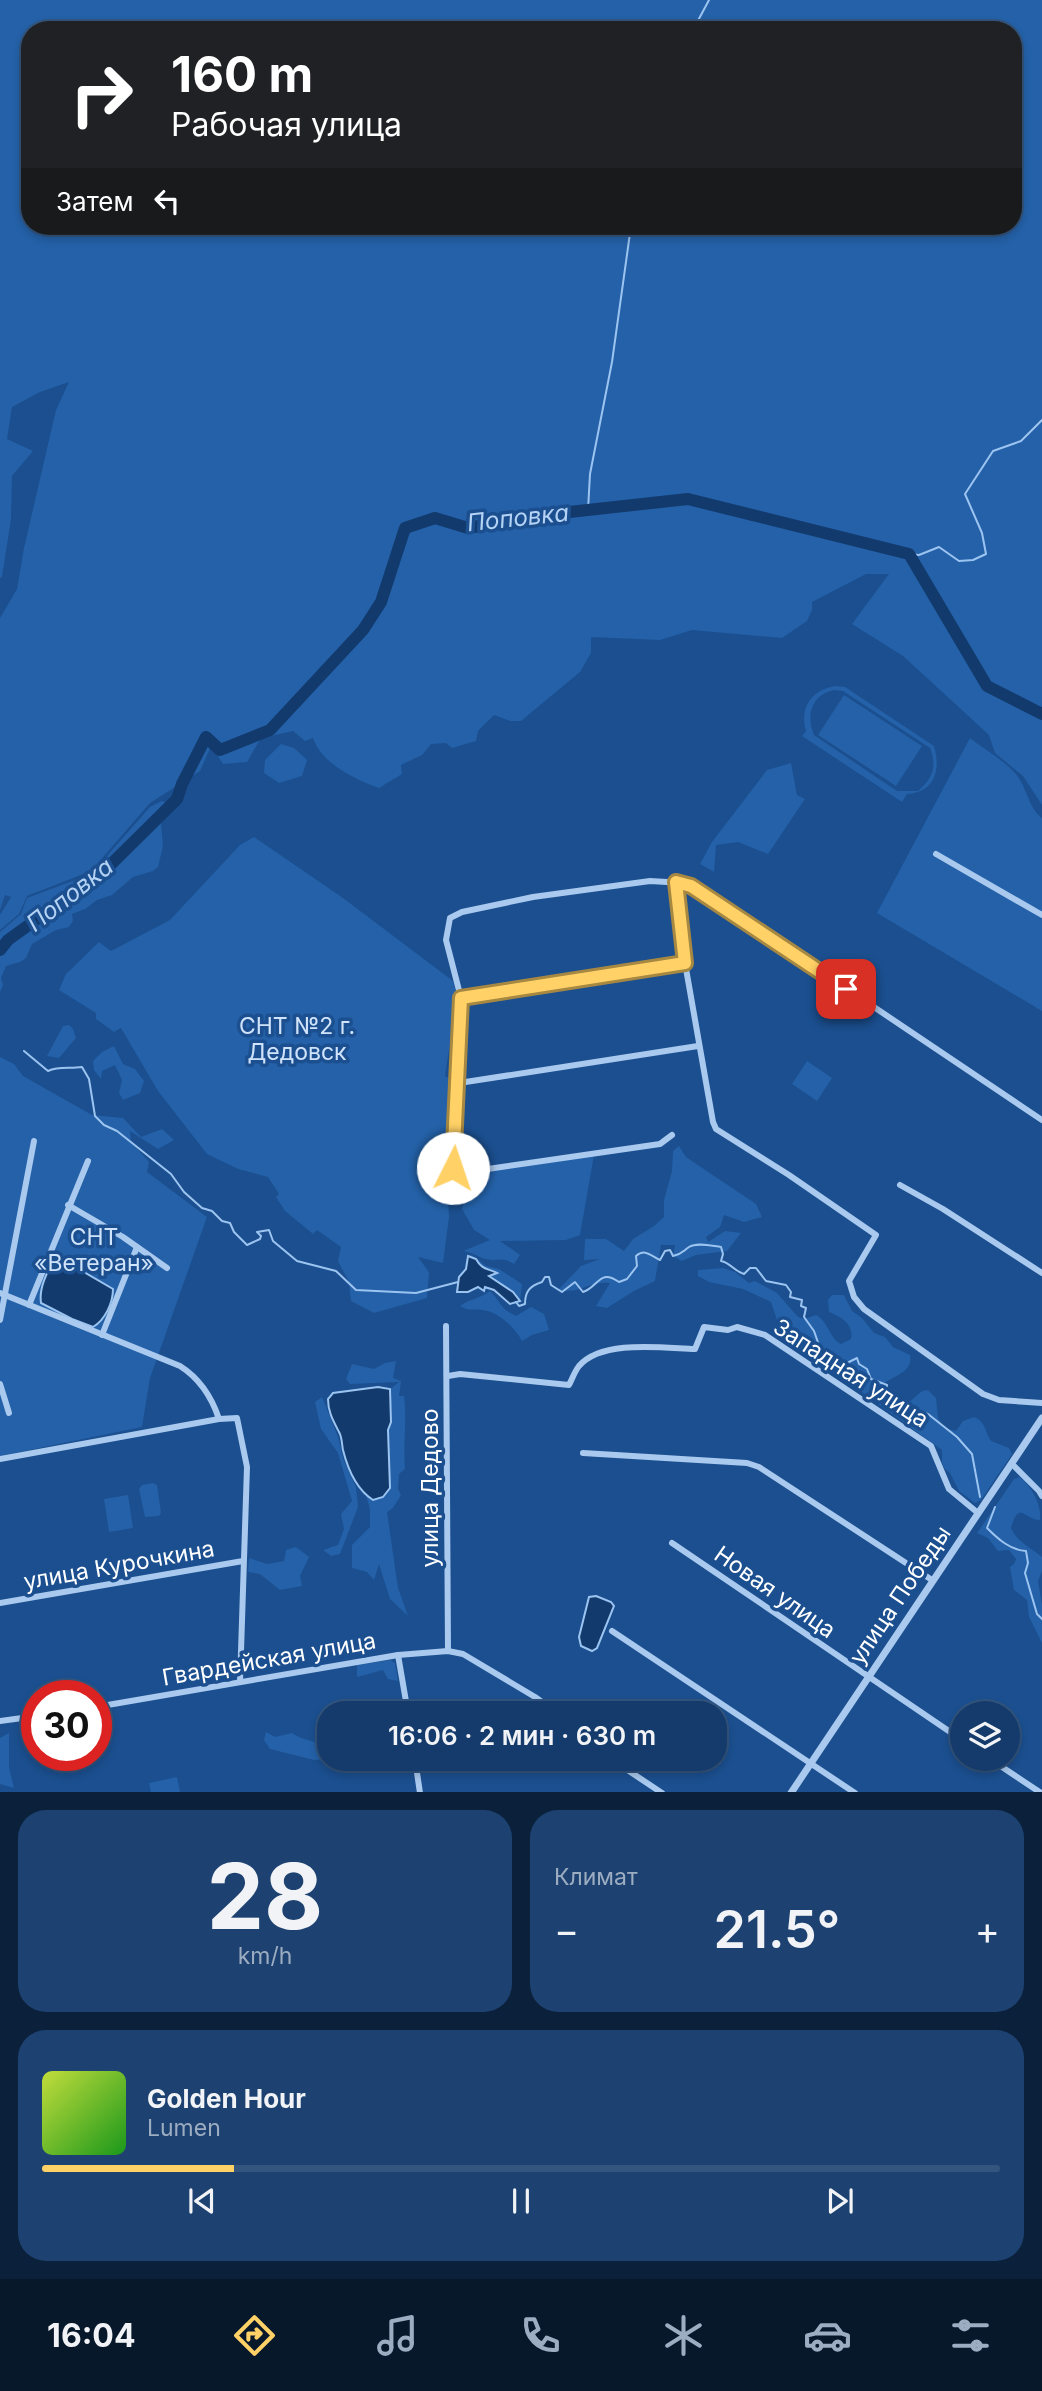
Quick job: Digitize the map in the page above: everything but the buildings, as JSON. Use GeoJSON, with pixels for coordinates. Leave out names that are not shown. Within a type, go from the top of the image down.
{"type":"FeatureCollection","features":[{"type":"Feature","properties":{"kind":"street"},"geometry":{"type":"LineString","coordinates":[[936,854],[1042,915]]}},
{"type":"Feature","properties":{"kind":"street"},"geometry":{"type":"LineString","coordinates":[[672,1135],[660,1144],[474,1171],[453,1168],[461,998],[446,940],[450,918],[462,912],[650,881],[676,882],[691,886],[1042,1120]]}},
{"type":"Feature","properties":{"kind":"street"},"geometry":{"type":"LineString","coordinates":[[676,882],[698,1046],[716,1129],[876,1235],[849,1281],[854,1297],[864,1309],[983,1394],[999,1400],[1042,1403]]}},
{"type":"Feature","properties":{"kind":"street"},"geometry":{"type":"LineString","coordinates":[[461,998],[685,963]]}},
{"type":"Feature","properties":{"kind":"street"},"geometry":{"type":"LineString","coordinates":[[459,1083],[698,1046]]}},
{"type":"Feature","properties":{"kind":"street"},"geometry":{"type":"LineString","coordinates":[[0,1320],[2,1293],[34,1141]]}},
{"type":"Feature","properties":{"kind":"street"},"geometry":{"type":"LineString","coordinates":[[29,1305],[88,1161]]}},
{"type":"Feature","properties":{"kind":"street"},"geometry":{"type":"LineString","coordinates":[[900,1185],[943,1209],[1042,1273]]}},
{"type":"Feature","properties":{"kind":"street"},"geometry":{"type":"LineString","coordinates":[[68,1205],[167,1268]]}},
{"type":"Feature","properties":{"kind":"street"},"geometry":{"type":"LineString","coordinates":[[102,1335],[136,1247]]}},
{"type":"Feature","properties":{"kind":"street"},"geometry":{"type":"LineString","coordinates":[[2,1293],[156,1355],[187,1371],[209,1396],[215,1419]]}},
{"type":"Feature","properties":{"kind":"street","name":"улица Дедово"},"geometry":{"type":"LineString","coordinates":[[446,1326],[449,1651]]}},
{"type":"Feature","properties":{"kind":"street","name":"Западная улица"},"geometry":{"type":"LineString","coordinates":[[448,1376],[460,1374],[569,1385],[579,1366],[590,1357],[640,1346],[695,1349],[704,1327],[728,1330],[737,1327],[765,1335],[930,1446],[949,1489],[978,1513]]}},
{"type":"Feature","properties":{"kind":"street"},"geometry":{"type":"LineString","coordinates":[[0,1384],[9,1413]]}},
{"type":"Feature","properties":{"kind":"street"},"geometry":{"type":"LineString","coordinates":[[0,1459],[215,1419],[237,1418],[247,1467],[240,1682]]}},
{"type":"Feature","properties":{"kind":"street","name":"улица Победы"},"geometry":{"type":"LineString","coordinates":[[792,1792],[1042,1418]]}},
{"type":"Feature","properties":{"kind":"street"},"geometry":{"type":"LineString","coordinates":[[583,1453],[747,1462],[759,1467],[933,1580]]}},
{"type":"Feature","properties":{"kind":"street"},"geometry":{"type":"LineString","coordinates":[[1012,1464],[1040,1490],[1042,1496]]}},
{"type":"Feature","properties":{"kind":"street","name":"Новая улица"},"geometry":{"type":"LineString","coordinates":[[672,1543],[950,1732]]}},
{"type":"Feature","properties":{"kind":"street","name":"улица Курочкина"},"geometry":{"type":"LineString","coordinates":[[0,1602],[243,1561]]}},
{"type":"Feature","properties":{"kind":"street"},"geometry":{"type":"LineString","coordinates":[[612,1631],[854,1792]]}},
{"type":"Feature","properties":{"kind":"street"},"geometry":{"type":"LineString","coordinates":[[449,1651],[463,1654],[540,1701]]}},
{"type":"Feature","properties":{"kind":"street","name":"Гвардейская улица"},"geometry":{"type":"LineString","coordinates":[[112,1704],[398,1655],[449,1651]]}},
{"type":"Feature","properties":{"kind":"street"},"geometry":{"type":"LineString","coordinates":[[398,1655],[406,1701]]}},
{"type":"Feature","properties":{"kind":"street"},"geometry":{"type":"LineString","coordinates":[[0,1721],[21,1718]]}},
{"type":"Feature","properties":{"kind":"street"},"geometry":{"type":"LineString","coordinates":[[417,1771],[420,1792]]}},
{"type":"Feature","properties":{"kind":"street"},"geometry":{"type":"LineString","coordinates":[[629,1771],[660,1792]]}},
{"type":"Feature","properties":{"kind":"street"},"geometry":{"type":"LineString","coordinates":[[1008,1771],[1040,1792]]}},
{"type":"Feature","properties":{"kind":"green space"},"geometry":{"type":"Polygon","coordinates":[[[0,0],[1042,0],[1042,805],[1023,776],[995,753],[989,735],[903,656],[852,624],[889,574],[866,574],[812,602],[807,621],[782,638],[692,630],[660,640],[591,637],[591,653],[580,672],[521,721],[510,721],[494,715],[478,731],[476,741],[452,748],[446,743],[431,744],[422,755],[401,765],[402,774],[379,788],[340,769],[324,756],[313,738],[305,741],[293,731],[261,738],[247,762],[223,764],[211,746],[200,771],[150,803],[91,871],[27,896],[19,914],[0,930],[0,915],[11,897],[5,895],[0,910],[0,618],[17,589],[56,410],[69,382],[40,392],[12,407],[7,439],[33,451],[12,476],[11,519],[0,578],[0,0]]]}},
{"type":"Feature","properties":{"kind":"green space"},"geometry":{"type":"Polygon","coordinates":[[[845,687],[934,746],[937,763],[930,784],[924,789],[916,792],[907,794],[902,802],[802,736],[806,731],[804,714],[809,701],[827,688],[845,687]],[[834,690],[815,701],[811,714],[814,735],[897,791],[918,791],[932,772],[930,748],[843,691],[834,690]]]}},
{"type":"Feature","properties":{"kind":"green space"},"geometry":{"type":"Polygon","coordinates":[[[844,695],[922,746],[896,786],[818,735],[844,695]]]}},
{"type":"Feature","properties":{"kind":"green space"},"geometry":{"type":"Polygon","coordinates":[[[970,738],[1014,772],[1037,814],[1042,818],[1042,1011],[877,913],[970,738]]]}},
{"type":"Feature","properties":{"kind":"green space"},"geometry":{"type":"Polygon","coordinates":[[[281,744],[294,748],[307,760],[302,776],[279,783],[264,773],[265,760],[281,744]]]}},
{"type":"Feature","properties":{"kind":"green space"},"geometry":{"type":"Polygon","coordinates":[[[791,763],[797,795],[805,799],[768,854],[738,842],[716,845],[714,872],[700,864],[712,842],[767,770],[791,763]]]}},
{"type":"Feature","properties":{"kind":"green space"},"geometry":{"type":"Polygon","coordinates":[[[162,801],[169,804],[161,824],[163,846],[158,867],[133,877],[112,895],[72,914],[73,921],[69,927],[56,930],[32,944],[26,958],[6,966],[1,978],[3,985],[0,992],[0,932],[21,914],[27,898],[91,874],[150,807],[162,801]]]}},
{"type":"Feature","properties":{"kind":"green space","name":"СНТ №2 г. Дедовск"},"geometry":{"type":"Polygon","coordinates":[[[254,837],[343,898],[453,981],[457,996],[445,1076],[452,1080],[447,1178],[449,1217],[443,1263],[418,1257],[429,1272],[427,1298],[374,1313],[351,1301],[349,1282],[338,1261],[341,1247],[317,1230],[313,1234],[285,1211],[276,1197],[279,1194],[268,1177],[238,1169],[207,1154],[158,1091],[121,1028],[114,1032],[96,1019],[96,1013],[59,990],[66,974],[99,942],[111,951],[170,920],[240,845],[254,837]]]}},
{"type":"Feature","properties":{"kind":"green space"},"geometry":{"type":"Polygon","coordinates":[[[69,1025],[76,1038],[59,1058],[47,1056],[63,1026],[69,1025]]]}},
{"type":"Feature","properties":{"kind":"green space"},"geometry":{"type":"Polygon","coordinates":[[[114,1046],[123,1064],[135,1069],[144,1081],[140,1093],[123,1100],[119,1093],[122,1080],[115,1065],[102,1071],[101,1079],[94,1070],[93,1061],[114,1046]]]}},
{"type":"Feature","properties":{"kind":"green space","name":"СНТ «Ветеран»"},"geometry":{"type":"Polygon","coordinates":[[[0,1057],[14,1064],[23,1076],[92,1115],[123,1118],[141,1137],[162,1129],[174,1140],[158,1149],[130,1131],[131,1142],[149,1162],[147,1172],[207,1217],[150,1378],[142,1427],[0,1456],[0,1057]]]}},
{"type":"Feature","properties":{"kind":"green space"},"geometry":{"type":"Polygon","coordinates":[[[807,1061],[832,1078],[817,1101],[792,1084],[807,1061]]]}},
{"type":"Feature","properties":{"kind":"green space"},"geometry":{"type":"Polygon","coordinates":[[[679,1146],[686,1157],[756,1204],[762,1217],[744,1222],[724,1215],[720,1227],[706,1237],[708,1242],[725,1231],[741,1233],[727,1251],[696,1255],[682,1261],[673,1256],[675,1245],[661,1245],[655,1281],[607,1308],[596,1306],[610,1283],[572,1291],[558,1290],[581,1266],[600,1259],[584,1260],[585,1239],[606,1239],[624,1251],[633,1239],[664,1217],[664,1200],[672,1171],[673,1151],[679,1146]]]}},
{"type":"Feature","properties":{"kind":"green space"},"geometry":{"type":"Polygon","coordinates":[[[594,1155],[580,1235],[566,1240],[500,1241],[520,1255],[514,1264],[463,1251],[490,1240],[474,1230],[462,1209],[475,1171],[594,1155]]]}},
{"type":"Feature","properties":{"kind":"green space"},"geometry":{"type":"Polygon","coordinates":[[[472,1255],[486,1266],[499,1269],[522,1284],[520,1301],[513,1292],[487,1275],[494,1272],[468,1256],[472,1255]]]}},
{"type":"Feature","properties":{"kind":"green space"},"geometry":{"type":"Polygon","coordinates":[[[723,1268],[735,1272],[749,1283],[755,1281],[777,1293],[798,1317],[804,1319],[816,1315],[841,1344],[851,1339],[851,1329],[842,1319],[829,1312],[828,1300],[832,1295],[844,1295],[852,1311],[862,1318],[874,1333],[885,1337],[893,1347],[910,1355],[908,1367],[877,1391],[885,1404],[899,1411],[922,1391],[928,1390],[936,1398],[938,1418],[944,1428],[956,1431],[963,1421],[974,1417],[983,1424],[991,1441],[1009,1448],[1012,1454],[981,1500],[975,1503],[959,1491],[942,1463],[942,1450],[838,1375],[834,1369],[821,1366],[777,1336],[778,1323],[771,1302],[743,1289],[709,1282],[698,1276],[698,1270],[723,1268]]]}},
{"type":"Feature","properties":{"kind":"green space"},"geometry":{"type":"Polygon","coordinates":[[[490,1291],[504,1308],[516,1316],[531,1307],[544,1314],[549,1330],[522,1341],[512,1327],[498,1316],[488,1311],[460,1306],[490,1291]]]}},
{"type":"Feature","properties":{"kind":"green space"},"geometry":{"type":"Polygon","coordinates":[[[396,1361],[393,1378],[401,1381],[399,1396],[404,1396],[405,1405],[405,1469],[399,1474],[398,1489],[401,1495],[387,1512],[398,1588],[408,1616],[390,1599],[379,1564],[374,1580],[367,1572],[352,1568],[352,1545],[370,1527],[370,1510],[366,1495],[374,1500],[390,1488],[390,1389],[399,1382],[350,1384],[346,1379],[352,1364],[374,1369],[396,1361]]]}},
{"type":"Feature","properties":{"kind":"green space"},"geometry":{"type":"Polygon","coordinates":[[[322,1397],[356,1487],[358,1507],[340,1554],[331,1556],[323,1550],[338,1545],[344,1529],[341,1514],[352,1501],[338,1453],[321,1429],[315,1402],[322,1397]]]}},
{"type":"Feature","properties":{"kind":"green space"},"geometry":{"type":"Polygon","coordinates":[[[1020,1477],[1035,1497],[1040,1520],[1020,1513],[1011,1528],[1020,1541],[1042,1557],[1042,1571],[1038,1581],[1042,1605],[1042,1643],[1029,1617],[1027,1600],[1014,1590],[1010,1567],[1016,1559],[1009,1550],[998,1551],[988,1538],[977,1533],[1014,1479],[1020,1477]]]}},
{"type":"Feature","properties":{"kind":"green space"},"geometry":{"type":"Polygon","coordinates":[[[142,1485],[157,1485],[161,1513],[159,1516],[145,1517],[139,1489],[142,1485]]]}},
{"type":"Feature","properties":{"kind":"green space"},"geometry":{"type":"Polygon","coordinates":[[[128,1495],[133,1528],[109,1532],[104,1499],[128,1495]]]}},
{"type":"Feature","properties":{"kind":"green space"},"geometry":{"type":"Polygon","coordinates":[[[296,1547],[309,1557],[300,1576],[302,1586],[280,1590],[260,1574],[248,1572],[249,1558],[267,1564],[284,1561],[286,1550],[296,1547]]]}},
{"type":"Feature","properties":{"kind":"green space"},"geometry":{"type":"Polygon","coordinates":[[[390,1660],[395,1663],[398,1681],[388,1679],[383,1670],[357,1677],[357,1665],[390,1660]]]}},
{"type":"Feature","properties":{"kind":"green space"},"geometry":{"type":"Polygon","coordinates":[[[266,1732],[275,1737],[292,1733],[317,1743],[317,1760],[270,1749],[264,1740],[266,1732]]]}},
{"type":"Feature","properties":{"kind":"green space"},"geometry":{"type":"Polygon","coordinates":[[[9,1733],[9,1768],[14,1788],[0,1784],[0,1738],[9,1733]]]}},
{"type":"Feature","properties":{"kind":"green space"},"geometry":{"type":"Polygon","coordinates":[[[177,1777],[180,1792],[151,1792],[149,1783],[177,1777]]]}},
{"type":"Feature","properties":{"kind":"shaded area"},"geometry":{"type":"Polygon","coordinates":[[[468,1256],[497,1273],[489,1276],[513,1292],[520,1301],[510,1304],[494,1290],[485,1287],[484,1291],[478,1287],[468,1292],[457,1292],[459,1277],[466,1269],[468,1256]]]}},
{"type":"Feature","properties":{"kind":"shaded area"},"geometry":{"type":"Polygon","coordinates":[[[55,1261],[77,1268],[113,1289],[108,1311],[93,1327],[41,1303],[44,1281],[55,1261]]]}},
{"type":"Feature","properties":{"kind":"shaded area"},"geometry":{"type":"Polygon","coordinates":[[[378,1387],[390,1389],[390,1488],[383,1497],[373,1500],[357,1485],[350,1472],[341,1436],[330,1413],[328,1399],[333,1393],[378,1387]]]}},
{"type":"Feature","properties":{"kind":"shaded area"},"geometry":{"type":"Polygon","coordinates":[[[596,1596],[614,1606],[597,1648],[592,1651],[581,1646],[579,1637],[589,1597],[596,1596]]]}},
{"type":"Feature","properties":{"kind":"waterway"},"geometry":{"type":"LineString","coordinates":[[698,21],[709,0]]}},
{"type":"Feature","properties":{"kind":"waterway"},"geometry":{"type":"LineString","coordinates":[[588,510],[590,474],[612,362],[630,235]]}},
{"type":"Feature","properties":{"kind":"waterway"},"geometry":{"type":"LineString","coordinates":[[909,554],[919,555],[939,547],[959,561],[973,560],[986,554],[982,533],[965,494],[993,451],[1021,441],[1042,420]]}},
{"type":"Feature","properties":{"kind":"waterway","name":"Поповка"},"geometry":{"type":"LineString","coordinates":[[0,950],[8,940],[69,896],[89,886],[177,799],[206,737],[220,750],[270,730],[363,630],[381,602],[405,528],[435,518],[468,528],[542,515],[688,499],[909,554],[987,686],[1042,714]]}},
{"type":"Feature","properties":{"kind":"waterway"},"geometry":{"type":"LineString","coordinates":[[24,1051],[48,1071],[82,1067],[89,1079],[95,1116],[171,1174],[184,1192],[202,1208],[230,1223],[234,1232],[247,1245],[260,1239],[261,1236],[257,1232],[269,1230],[273,1241],[297,1261],[336,1271],[356,1290],[416,1293],[458,1282]]}},
{"type":"Feature","properties":{"kind":"waterway"},"geometry":{"type":"LineString","coordinates":[[516,1302],[519,1306],[525,1304],[529,1290],[545,1277],[549,1277],[551,1285],[562,1292],[575,1282],[583,1292],[603,1278],[612,1278],[619,1282],[627,1279],[637,1266],[636,1256],[642,1253],[660,1260],[665,1251],[670,1250],[673,1256],[696,1245],[721,1247],[721,1261],[744,1274],[750,1268],[756,1268],[766,1281],[786,1285],[791,1292],[790,1297],[802,1300],[801,1306],[806,1308],[804,1317],[814,1331],[822,1354],[830,1362],[847,1363],[857,1358],[859,1364],[867,1369],[871,1379],[887,1385],[885,1395],[891,1403],[928,1414],[957,1437],[972,1454],[980,1497]]}},
{"type":"Feature","properties":{"kind":"waterway"},"geometry":{"type":"LineString","coordinates":[[995,1507],[987,1528],[1010,1546],[1026,1551],[1028,1563],[1025,1573],[1037,1614],[1042,1619]]}},
{"type":"Feature","properties":{"kind":"route"},"geometry":{"type":"LineString","coordinates":[[453,1168],[461,998],[685,963],[676,882],[691,886],[846,989]]}}]}
